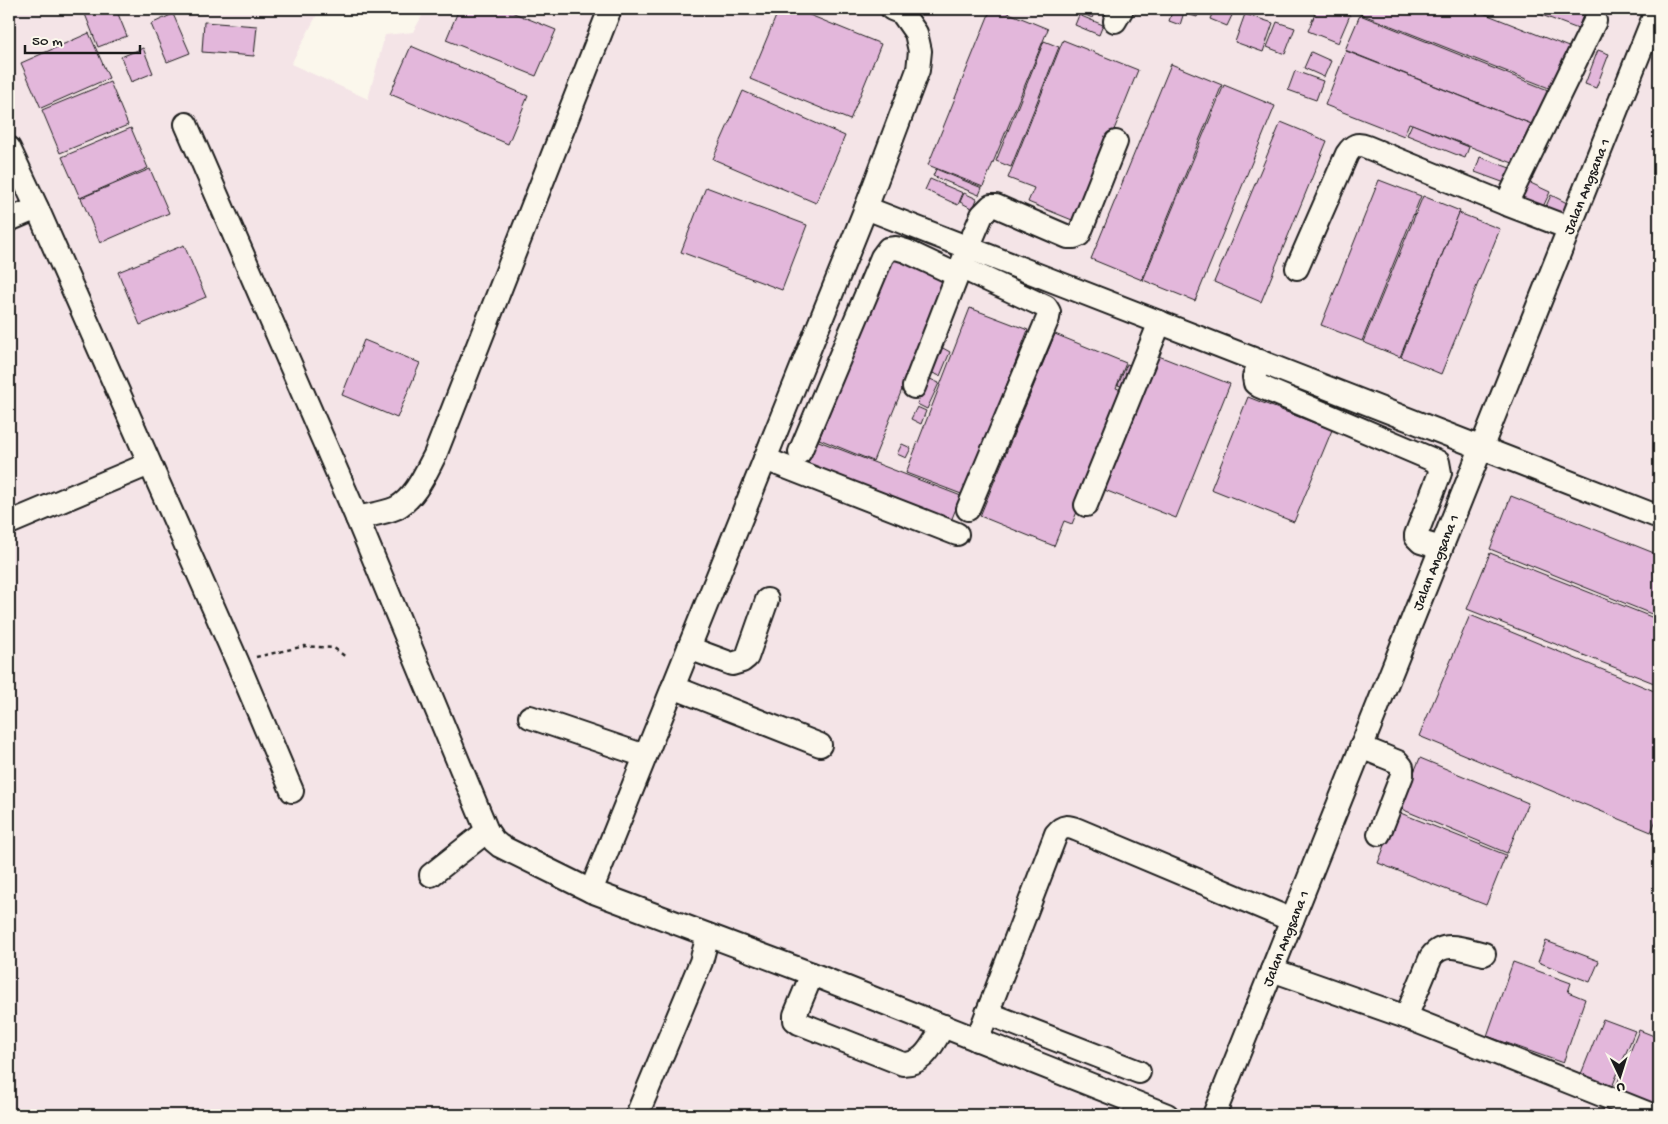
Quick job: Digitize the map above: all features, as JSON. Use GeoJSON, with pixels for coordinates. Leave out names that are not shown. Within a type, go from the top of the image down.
{"type":"FeatureCollection","features":[{"type":"Feature","properties":{"kind":"street"},"geometry":{"type":"LineString","coordinates":[[358,518],[395,508],[405,502],[419,485],[435,455],[610,9]]}},
{"type":"Feature","properties":{"kind":"street"},"geometry":{"type":"LineString","coordinates":[[591,891],[866,208],[918,70],[920,51],[916,33],[902,13],[892,9]]}},
{"type":"Feature","properties":{"kind":"street","name":"Jalan Angsana 1"},"geometry":{"type":"LineString","coordinates":[[1214,1115],[1657,9]]}},
{"type":"Feature","properties":{"kind":"street"},"geometry":{"type":"LineString","coordinates":[[1506,204],[1595,21]]}},
{"type":"Feature","properties":{"kind":"street"},"geometry":{"type":"LineString","coordinates":[[186,124],[358,518],[487,831],[494,841],[500,846],[591,891],[944,1026],[1133,1109],[1167,1115]]}},
{"type":"Feature","properties":{"kind":"street"},"geometry":{"type":"LineString","coordinates":[[914,387],[982,215],[991,206],[996,206],[1068,237],[1077,237],[1116,142]]}},
{"type":"Feature","properties":{"kind":"street"},"geometry":{"type":"LineString","coordinates":[[1297,268],[1347,154],[1352,146],[1357,145],[1367,147],[1569,228]]}},
{"type":"Feature","properties":{"kind":"street"},"geometry":{"type":"LineString","coordinates":[[9,148],[237,661],[292,791]]}},
{"type":"Feature","properties":{"kind":"street"},"geometry":{"type":"LineString","coordinates":[[9,220],[37,208]]}},
{"type":"Feature","properties":{"kind":"street"},"geometry":{"type":"LineString","coordinates":[[866,208],[962,263],[1046,307],[1049,312],[968,509]]}},
{"type":"Feature","properties":{"kind":"street"},"geometry":{"type":"LineString","coordinates":[[800,452],[882,257],[888,249],[896,248],[962,263],[1160,322],[1659,517]]}},
{"type":"Feature","properties":{"kind":"street"},"geometry":{"type":"LineString","coordinates":[[1086,505],[1160,322]]}},
{"type":"Feature","properties":{"kind":"street"},"geometry":{"type":"LineString","coordinates":[[1260,362],[1254,377],[1255,383],[1259,386],[1438,462],[1440,473],[1416,537],[1421,542],[1441,548]]}},
{"type":"Feature","properties":{"kind":"street"},"geometry":{"type":"LineString","coordinates":[[765,459],[957,534]]}},
{"type":"Feature","properties":{"kind":"street"},"geometry":{"type":"LineString","coordinates":[[9,523],[149,464]]}},
{"type":"Feature","properties":{"kind":"street"},"geometry":{"type":"LineString","coordinates":[[689,648],[732,664],[742,661],[747,656],[767,600]]}},
{"type":"Feature","properties":{"kind":"street"},"geometry":{"type":"LineString","coordinates":[[673,687],[820,745]]}},
{"type":"Feature","properties":{"kind":"street"},"geometry":{"type":"LineString","coordinates":[[530,717],[645,756]]}},
{"type":"Feature","properties":{"kind":"street"},"geometry":{"type":"LineString","coordinates":[[1361,747],[1398,762],[1402,767],[1402,775],[1379,834]]}},
{"type":"Feature","properties":{"kind":"street"},"geometry":{"type":"LineString","coordinates":[[977,1040],[1056,834],[1063,827],[1066,826],[1078,830],[1292,920]]}},
{"type":"Feature","properties":{"kind":"street"},"geometry":{"type":"LineString","coordinates":[[431,875],[487,831]]}},
{"type":"Feature","properties":{"kind":"street"},"geometry":{"type":"LineString","coordinates":[[637,1115],[702,962],[708,936]]}},
{"type":"Feature","properties":{"kind":"street"},"geometry":{"type":"LineString","coordinates":[[1406,1018],[1435,951],[1441,948],[1456,947],[1484,954]]}},
{"type":"Feature","properties":{"kind":"street"},"geometry":{"type":"LineString","coordinates":[[1272,970],[1406,1018],[1652,1115]]}},
{"type":"Feature","properties":{"kind":"street"},"geometry":{"type":"LineString","coordinates":[[812,974],[795,1015],[795,1020],[903,1064],[910,1064],[922,1059],[944,1026]]}},
{"type":"Feature","properties":{"kind":"street"},"geometry":{"type":"LineString","coordinates":[[987,1014],[1139,1072]]}},
{"type":"Feature","properties":{"kind":"path"},"geometry":{"type":"LineString","coordinates":[[237,661],[305,646],[334,648],[346,657]]}},
{"type":"Feature","properties":{"kind":"shaded area"},"geometry":{"type":"Polygon","coordinates":[[[9,9],[320,9],[291,64],[368,99],[385,35],[413,32],[426,9],[1659,9],[1659,1115],[9,1115],[9,9]]]}},
{"type":"Feature","properties":{"kind":"building"},"geometry":{"type":"Polygon","coordinates":[[[83,9],[116,9],[127,36],[98,47],[83,9]]]}},
{"type":"Feature","properties":{"kind":"building"},"geometry":{"type":"Polygon","coordinates":[[[459,9],[504,9],[556,30],[536,76],[446,40],[459,9]]]}},
{"type":"Feature","properties":{"kind":"building"},"geometry":{"type":"Polygon","coordinates":[[[779,9],[795,9],[881,44],[850,120],[750,79],[779,9]]]}},
{"type":"Feature","properties":{"kind":"building"},"geometry":{"type":"Polygon","coordinates":[[[991,9],[999,9],[1048,29],[983,187],[928,165],[991,9]]]}},
{"type":"Feature","properties":{"kind":"building"},"geometry":{"type":"Polygon","coordinates":[[[1084,9],[1096,9],[1092,18],[1082,13],[1084,9]]]}},
{"type":"Feature","properties":{"kind":"building"},"geometry":{"type":"Polygon","coordinates":[[[1173,9],[1185,9],[1180,25],[1169,21],[1173,9]]]}},
{"type":"Feature","properties":{"kind":"building"},"geometry":{"type":"Polygon","coordinates":[[[1189,9],[1200,9],[1197,17],[1187,14],[1189,9]]]}},
{"type":"Feature","properties":{"kind":"building"},"geometry":{"type":"Polygon","coordinates":[[[1214,9],[1235,9],[1227,26],[1210,19],[1214,9]]]}},
{"type":"Feature","properties":{"kind":"building"},"geometry":{"type":"Polygon","coordinates":[[[1317,9],[1335,9],[1350,15],[1338,43],[1308,31],[1317,9]]]}},
{"type":"Feature","properties":{"kind":"building"},"geometry":{"type":"Polygon","coordinates":[[[1348,9],[1473,9],[1571,48],[1554,90],[1348,9]]]}},
{"type":"Feature","properties":{"kind":"building"},"geometry":{"type":"Polygon","coordinates":[[[1526,9],[1585,9],[1578,29],[1526,9]]]}},
{"type":"Feature","properties":{"kind":"building"},"geometry":{"type":"Polygon","coordinates":[[[173,14],[190,53],[167,62],[151,24],[173,14]]]}},
{"type":"Feature","properties":{"kind":"building"},"geometry":{"type":"Polygon","coordinates":[[[1245,14],[1273,23],[1263,52],[1235,42],[1245,14]]]}},
{"type":"Feature","properties":{"kind":"building"},"geometry":{"type":"Polygon","coordinates":[[[1079,15],[1103,25],[1099,35],[1075,25],[1079,15]]]}},
{"type":"Feature","properties":{"kind":"building"},"geometry":{"type":"Polygon","coordinates":[[[1360,15],[1553,92],[1539,127],[1345,50],[1360,15]]]}},
{"type":"Feature","properties":{"kind":"building"},"geometry":{"type":"Polygon","coordinates":[[[204,22],[257,26],[254,56],[202,52],[204,22]]]}},
{"type":"Feature","properties":{"kind":"building"},"geometry":{"type":"Polygon","coordinates":[[[1277,22],[1295,28],[1285,54],[1267,47],[1277,22]]]}},
{"type":"Feature","properties":{"kind":"building"},"geometry":{"type":"Polygon","coordinates":[[[89,33],[109,78],[41,108],[21,63],[89,33]]]}},
{"type":"Feature","properties":{"kind":"building"},"geometry":{"type":"Polygon","coordinates":[[[1063,40],[1138,70],[1077,222],[1028,202],[1034,188],[1008,178],[1063,40]]]}},
{"type":"Feature","properties":{"kind":"building"},"geometry":{"type":"Polygon","coordinates":[[[1044,41],[1059,47],[1011,167],[996,161],[1044,41]]]}},
{"type":"Feature","properties":{"kind":"building"},"geometry":{"type":"Polygon","coordinates":[[[411,46],[528,96],[508,144],[390,94],[411,46]]]}},
{"type":"Feature","properties":{"kind":"building"},"geometry":{"type":"Polygon","coordinates":[[[143,48],[153,73],[131,82],[121,57],[143,48]]]}},
{"type":"Feature","properties":{"kind":"building"},"geometry":{"type":"Polygon","coordinates":[[[1598,50],[1609,54],[1596,88],[1585,84],[1598,50]]]}},
{"type":"Feature","properties":{"kind":"building"},"geometry":{"type":"Polygon","coordinates":[[[1346,51],[1539,127],[1523,167],[1409,123],[1404,136],[1325,105],[1346,51]]]}},
{"type":"Feature","properties":{"kind":"building"},"geometry":{"type":"Polygon","coordinates":[[[1311,52],[1331,61],[1324,77],[1304,68],[1311,52]]]}},
{"type":"Feature","properties":{"kind":"building"},"geometry":{"type":"Polygon","coordinates":[[[1171,64],[1222,85],[1142,280],[1091,259],[1171,64]]]}},
{"type":"Feature","properties":{"kind":"building"},"geometry":{"type":"Polygon","coordinates":[[[1295,71],[1323,81],[1316,100],[1288,90],[1295,71]]]}},
{"type":"Feature","properties":{"kind":"building"},"geometry":{"type":"Polygon","coordinates":[[[110,82],[128,125],[60,153],[42,110],[110,82]]]}},
{"type":"Feature","properties":{"kind":"building"},"geometry":{"type":"Polygon","coordinates":[[[1224,85],[1275,106],[1195,301],[1143,280],[1224,85]]]}},
{"type":"Feature","properties":{"kind":"building"},"geometry":{"type":"Polygon","coordinates":[[[743,91],[845,136],[816,203],[713,159],[743,91]]]}},
{"type":"Feature","properties":{"kind":"building"},"geometry":{"type":"Polygon","coordinates":[[[1281,122],[1327,141],[1261,302],[1214,282],[1281,122]]]}},
{"type":"Feature","properties":{"kind":"building"},"geometry":{"type":"Polygon","coordinates":[[[1412,124],[1469,147],[1465,158],[1407,135],[1412,124]]]}},
{"type":"Feature","properties":{"kind":"building"},"geometry":{"type":"Polygon","coordinates":[[[131,128],[148,168],[80,198],[62,157],[131,128]]]}},
{"type":"Feature","properties":{"kind":"building"},"geometry":{"type":"Polygon","coordinates":[[[1480,157],[1510,168],[1505,183],[1475,172],[1480,157]]]}},
{"type":"Feature","properties":{"kind":"building"},"geometry":{"type":"Polygon","coordinates":[[[150,169],[169,213],[100,243],[81,198],[150,169]]]}},
{"type":"Feature","properties":{"kind":"building"},"geometry":{"type":"Polygon","coordinates":[[[936,169],[982,188],[979,195],[933,176],[936,169]]]}},
{"type":"Feature","properties":{"kind":"building"},"geometry":{"type":"Polygon","coordinates":[[[930,179],[963,193],[958,205],[925,190],[930,179]]]}},
{"type":"Feature","properties":{"kind":"building"},"geometry":{"type":"Polygon","coordinates":[[[1522,179],[1550,192],[1541,211],[1513,198],[1522,179]]]}},
{"type":"Feature","properties":{"kind":"building"},"geometry":{"type":"Polygon","coordinates":[[[1379,180],[1421,196],[1362,341],[1321,325],[1379,180]]]}},
{"type":"Feature","properties":{"kind":"building"},"geometry":{"type":"Polygon","coordinates":[[[706,187],[807,225],[782,290],[681,252],[706,187]]]}},
{"type":"Feature","properties":{"kind":"building"},"geometry":{"type":"Polygon","coordinates":[[[964,193],[977,199],[973,209],[960,202],[964,193]]]}},
{"type":"Feature","properties":{"kind":"building"},"geometry":{"type":"Polygon","coordinates":[[[1551,195],[1567,203],[1560,219],[1544,211],[1551,195]]]}},
{"type":"Feature","properties":{"kind":"building"},"geometry":{"type":"Polygon","coordinates":[[[1423,196],[1460,211],[1400,357],[1363,342],[1423,196]]]}},
{"type":"Feature","properties":{"kind":"building"},"geometry":{"type":"Polygon","coordinates":[[[1459,213],[1500,229],[1441,374],[1401,357],[1459,213]]]}},
{"type":"Feature","properties":{"kind":"building"},"geometry":{"type":"Polygon","coordinates":[[[184,245],[206,297],[140,325],[118,272],[184,245]]]}},
{"type":"Feature","properties":{"kind":"building"},"geometry":{"type":"Polygon","coordinates":[[[893,255],[948,276],[873,461],[819,439],[893,255]]]}},
{"type":"Feature","properties":{"kind":"building"},"geometry":{"type":"Polygon","coordinates":[[[970,308],[1028,330],[964,495],[906,473],[970,308]]]}},
{"type":"Feature","properties":{"kind":"building"},"geometry":{"type":"Polygon","coordinates":[[[1055,334],[1126,363],[1116,388],[1126,392],[1072,524],[1064,521],[1054,546],[980,516],[1055,334]]]}},
{"type":"Feature","properties":{"kind":"building"},"geometry":{"type":"Polygon","coordinates":[[[364,340],[420,363],[397,418],[342,395],[364,340]]]}},
{"type":"Feature","properties":{"kind":"building"},"geometry":{"type":"Polygon","coordinates":[[[941,347],[950,352],[940,376],[930,372],[941,347]]]}},
{"type":"Feature","properties":{"kind":"building"},"geometry":{"type":"Polygon","coordinates":[[[1156,355],[1230,384],[1176,518],[1102,489],[1156,355]]]}},
{"type":"Feature","properties":{"kind":"building"},"geometry":{"type":"Polygon","coordinates":[[[1127,364],[1140,369],[1131,390],[1118,385],[1127,364]]]}},
{"type":"Feature","properties":{"kind":"building"},"geometry":{"type":"Polygon","coordinates":[[[928,378],[939,383],[927,409],[917,404],[928,378]]]}},
{"type":"Feature","properties":{"kind":"building"},"geometry":{"type":"Polygon","coordinates":[[[1248,397],[1332,430],[1294,522],[1211,489],[1248,397]]]}},
{"type":"Feature","properties":{"kind":"building"},"geometry":{"type":"Polygon","coordinates":[[[917,407],[926,411],[921,424],[911,419],[917,407]]]}},
{"type":"Feature","properties":{"kind":"building"},"geometry":{"type":"Polygon","coordinates":[[[816,440],[961,496],[951,521],[807,465],[816,440]]]}},
{"type":"Feature","properties":{"kind":"building"},"geometry":{"type":"Polygon","coordinates":[[[902,444],[911,448],[906,458],[897,454],[902,444]]]}},
{"type":"Feature","properties":{"kind":"building"},"geometry":{"type":"Polygon","coordinates":[[[1511,496],[1659,555],[1659,617],[1490,549],[1511,496]]]}},
{"type":"Feature","properties":{"kind":"building"},"geometry":{"type":"Polygon","coordinates":[[[1490,553],[1659,620],[1659,685],[1467,609],[1490,553]]]}},
{"type":"Feature","properties":{"kind":"building"},"geometry":{"type":"Polygon","coordinates":[[[1470,615],[1659,693],[1659,813],[1651,832],[1419,736],[1470,615]]]}},
{"type":"Feature","properties":{"kind":"building"},"geometry":{"type":"Polygon","coordinates":[[[1420,758],[1528,803],[1507,853],[1399,808],[1420,758]]]}},
{"type":"Feature","properties":{"kind":"building"},"geometry":{"type":"Polygon","coordinates":[[[1398,812],[1506,855],[1486,905],[1378,863],[1398,812]]]}},
{"type":"Feature","properties":{"kind":"building"},"geometry":{"type":"Polygon","coordinates":[[[1546,941],[1599,961],[1590,982],[1538,962],[1546,941]]]}},
{"type":"Feature","properties":{"kind":"building"},"geometry":{"type":"Polygon","coordinates":[[[1513,962],[1571,983],[1568,992],[1585,999],[1563,1063],[1487,1036],[1513,962]]]}},
{"type":"Feature","properties":{"kind":"building"},"geometry":{"type":"Polygon","coordinates":[[[1603,1019],[1635,1031],[1612,1087],[1581,1074],[1603,1019]]]}},
{"type":"Feature","properties":{"kind":"building"},"geometry":{"type":"Polygon","coordinates":[[[1639,1030],[1659,1038],[1659,1107],[1615,1089],[1639,1030]]]}}]}
